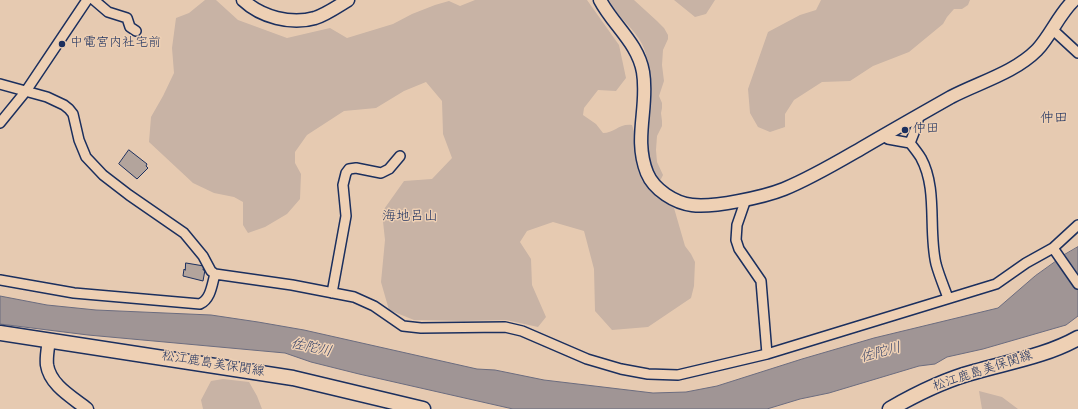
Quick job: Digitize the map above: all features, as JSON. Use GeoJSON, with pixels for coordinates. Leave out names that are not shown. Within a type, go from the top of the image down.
{"type":"FeatureCollection","features":[{"type":"Feature","properties":{"kind":"main road","name":"松江鹿島美保関線"},"geometry":{"type":"LineString","coordinates":[[0,332],[293,378],[423,409]]}},
{"type":"Feature","properties":{"kind":"main road","name":"松江鹿島美保関線"},"geometry":{"type":"LineString","coordinates":[[890,409],[923,391],[972,372],[1053,350],[1078,338]]}},
{"type":"Feature","properties":{"kind":"street"},"geometry":{"type":"LineString","coordinates":[[0,123],[26,91],[87,0]]}},
{"type":"Feature","properties":{"kind":"street"},"geometry":{"type":"LineString","coordinates":[[94,0],[108,12],[127,18],[130,27],[136,31]]}},
{"type":"Feature","properties":{"kind":"street"},"geometry":{"type":"LineString","coordinates":[[243,0],[248,6],[264,14],[281,19],[298,20],[315,18],[348,0]]}},
{"type":"Feature","properties":{"kind":"street"},"geometry":{"type":"LineString","coordinates":[[600,0],[606,11],[637,54],[643,72],[644,92],[640,135],[642,156],[648,175],[658,188],[674,200],[693,205],[712,205],[783,190],[817,174],[971,86],[1014,68],[1039,48],[1074,0]]}},
{"type":"Feature","properties":{"kind":"street"},"geometry":{"type":"LineString","coordinates":[[1052,29],[1078,53]]}},
{"type":"Feature","properties":{"kind":"street"},"geometry":{"type":"LineString","coordinates":[[0,84],[47,97],[69,109],[73,114],[81,145],[86,157],[119,187],[184,233],[194,244],[214,274],[208,297],[200,304],[74,293],[0,280]]}},
{"type":"Feature","properties":{"kind":"street"},"geometry":{"type":"LineString","coordinates":[[910,144],[918,125],[919,115]]}},
{"type":"Feature","properties":{"kind":"street"},"geometry":{"type":"LineString","coordinates":[[883,136],[888,139],[910,144],[921,158],[926,170],[932,200],[932,232],[936,263],[948,298]]}},
{"type":"Feature","properties":{"kind":"street"},"geometry":{"type":"LineString","coordinates":[[332,293],[346,216],[343,180],[346,173],[349,169],[356,168],[381,173],[389,168],[400,156]]}},
{"type":"Feature","properties":{"kind":"street"},"geometry":{"type":"LineString","coordinates":[[746,199],[737,225],[736,240],[739,249],[761,281],[767,354]]}},
{"type":"Feature","properties":{"kind":"street"},"geometry":{"type":"LineString","coordinates":[[214,274],[292,284],[354,297],[374,306],[403,326],[421,328],[505,327],[522,331],[587,359],[621,370],[648,374],[678,374],[767,354],[996,284],[1026,263],[1053,248],[1078,225]]}},
{"type":"Feature","properties":{"kind":"street"},"geometry":{"type":"LineString","coordinates":[[1053,248],[1078,284]]}},
{"type":"Feature","properties":{"kind":"street"},"geometry":{"type":"LineString","coordinates":[[50,340],[47,365],[51,377],[59,387],[87,409]]}},
{"type":"Feature","properties":{"kind":"shaded area"},"geometry":{"type":"Polygon","coordinates":[[[205,0],[216,0],[238,20],[287,38],[330,28],[347,38],[393,24],[412,14],[449,1],[460,6],[475,0],[587,0],[619,45],[626,78],[616,91],[598,90],[584,108],[583,115],[596,124],[603,133],[607,133],[624,125],[632,125],[637,141],[635,159],[641,178],[649,190],[674,208],[685,246],[695,262],[694,286],[691,298],[648,327],[612,330],[595,311],[594,269],[584,231],[553,222],[527,231],[520,242],[531,259],[532,285],[546,317],[538,327],[506,320],[414,320],[389,310],[381,282],[385,240],[382,212],[404,181],[432,179],[452,158],[443,134],[442,101],[426,82],[404,91],[376,108],[344,111],[307,135],[295,152],[295,163],[301,174],[300,199],[287,214],[265,227],[248,233],[243,225],[243,202],[234,197],[214,193],[193,183],[149,142],[151,117],[174,73],[172,48],[176,18],[189,13],[205,0]]]}},
{"type":"Feature","properties":{"kind":"shaded area"},"geometry":{"type":"Polygon","coordinates":[[[609,0],[634,0],[664,28],[668,35],[668,39],[663,50],[662,65],[664,81],[659,96],[662,103],[662,126],[657,136],[656,150],[657,162],[663,175],[660,181],[652,171],[646,145],[645,123],[651,86],[646,54],[639,38],[616,12],[609,0]]]}},
{"type":"Feature","properties":{"kind":"shaded area"},"geometry":{"type":"Polygon","coordinates":[[[674,0],[715,0],[706,14],[695,17],[674,0]]]}},
{"type":"Feature","properties":{"kind":"shaded area"},"geometry":{"type":"Polygon","coordinates":[[[821,0],[970,0],[968,5],[962,9],[954,9],[943,24],[909,52],[873,66],[850,81],[822,82],[794,100],[785,114],[785,127],[770,132],[758,127],[750,113],[748,89],[768,32],[800,15],[816,10],[821,0]]]}},
{"type":"Feature","properties":{"kind":"shaded area"},"geometry":{"type":"Polygon","coordinates":[[[223,379],[249,382],[262,409],[203,409],[201,400],[211,381],[223,379]]]}},
{"type":"Feature","properties":{"kind":"shaded area"},"geometry":{"type":"Polygon","coordinates":[[[979,391],[1002,397],[1018,409],[982,409],[979,391]]]}},
{"type":"Feature","properties":{"kind":"water"},"geometry":{"type":"Polygon","coordinates":[[[1078,247],[1078,281],[1061,257],[1078,247]]]}},
{"type":"Feature","properties":{"kind":"water","name":"佐陀川"},"geometry":{"type":"Polygon","coordinates":[[[1058,260],[1078,290],[1078,316],[1066,325],[983,349],[947,357],[935,364],[919,366],[829,393],[800,399],[767,409],[513,409],[359,374],[311,362],[285,353],[88,335],[0,324],[0,296],[47,305],[96,310],[211,315],[304,330],[477,369],[495,370],[544,380],[653,393],[686,392],[717,386],[874,338],[998,308],[1035,276],[1058,260]]]}},
{"type":"Feature","properties":{"kind":"building"},"geometry":{"type":"Polygon","coordinates":[[[129,150],[147,164],[146,166],[148,168],[137,179],[119,164],[129,150]]]}},
{"type":"Feature","properties":{"kind":"building"},"geometry":{"type":"Polygon","coordinates":[[[186,263],[204,266],[203,270],[205,270],[203,281],[183,276],[186,263]]]}},
{"type":"Feature","properties":{"kind":"place","name":"中電宮内社宅前"},"geometry":{"type":"Point","coordinates":[62,44]}},
{"type":"Feature","properties":{"kind":"place","name":"仲田"},"geometry":{"type":"Point","coordinates":[905,130]}},
{"type":"Feature","properties":{"kind":"district","name":"仲田"},"geometry":{"type":"Point","coordinates":[1054,120]}},
{"type":"Feature","properties":{"kind":"district","name":"海地呂山"},"geometry":{"type":"Point","coordinates":[410,218]}}]}
